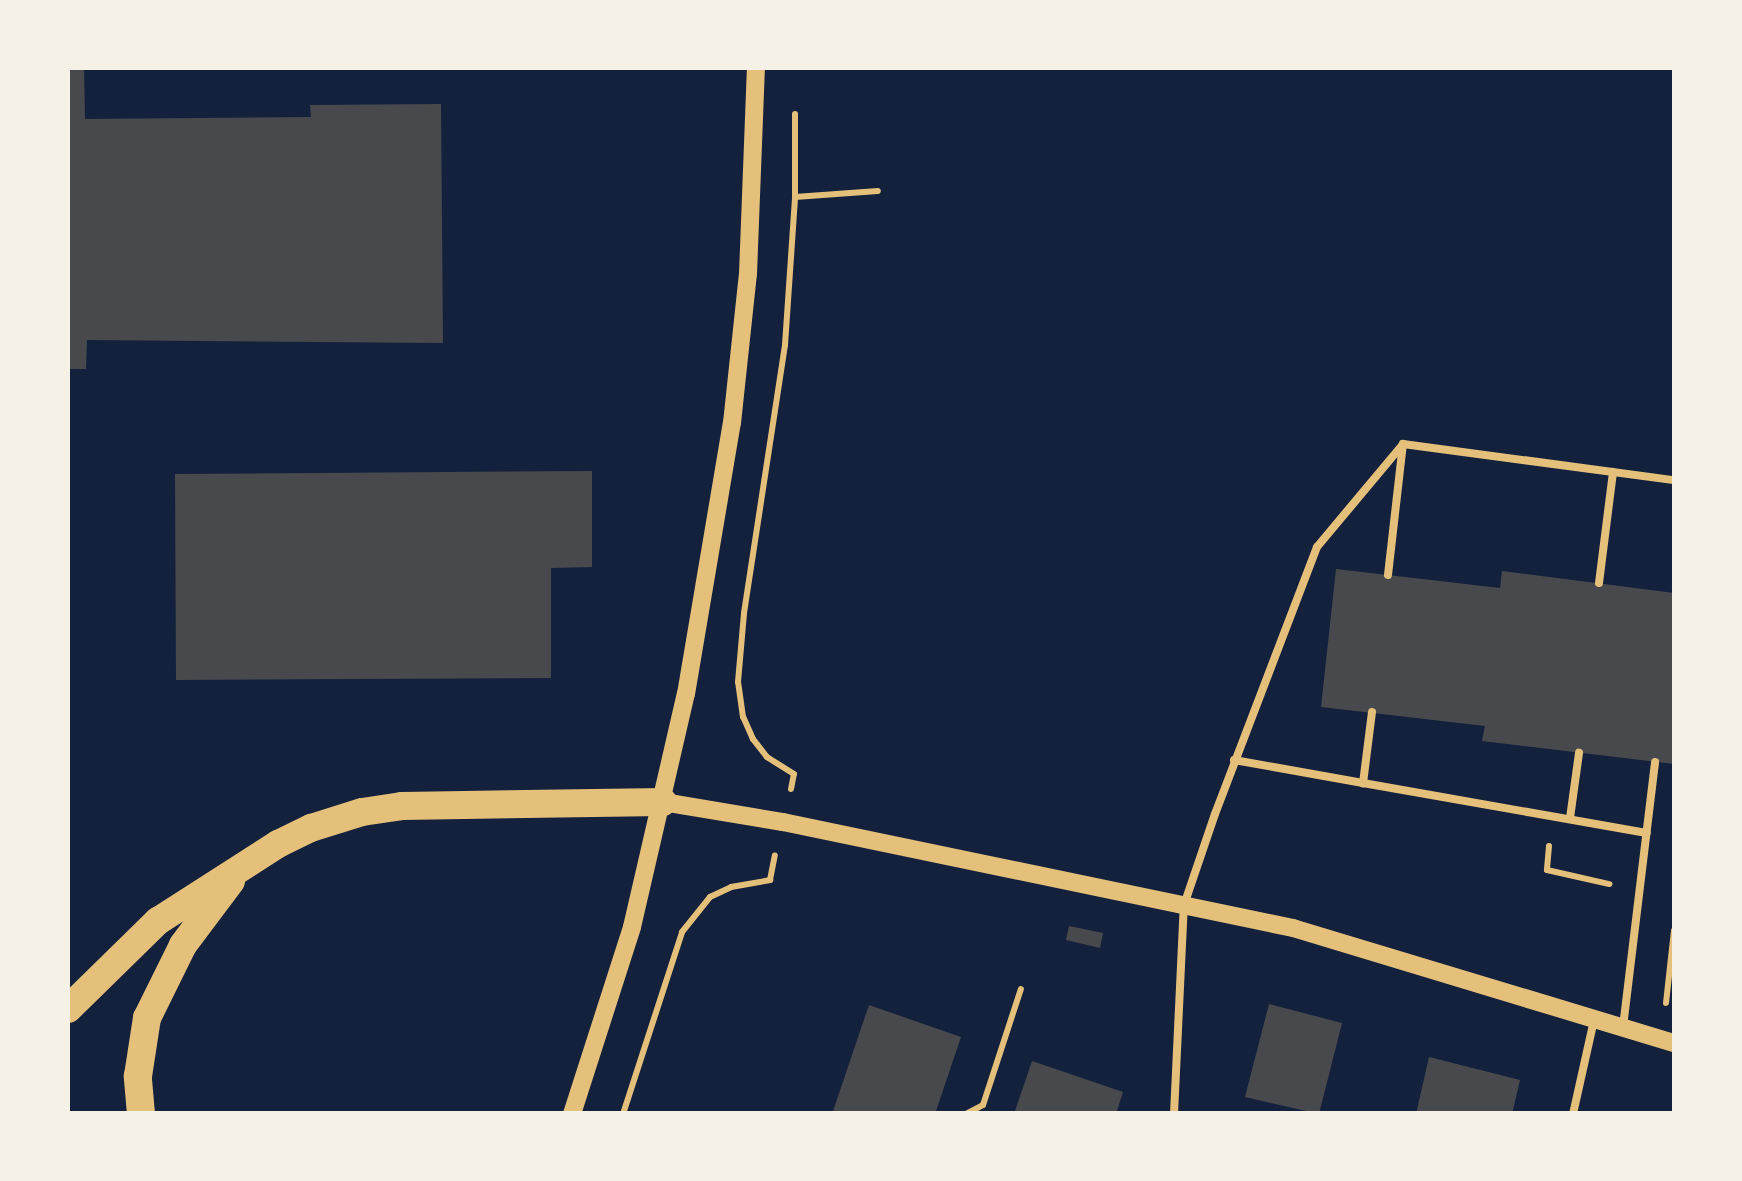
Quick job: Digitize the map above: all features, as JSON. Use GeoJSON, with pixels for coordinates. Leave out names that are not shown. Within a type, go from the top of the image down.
{"type":"FeatureCollection","features":[{"type":"Feature","properties":{"kind":"highway"},"geometry":{"type":"LineString","coordinates":[[68,1008],[158,921],[242,866],[312,828],[362,812],[543,800],[663,802]]}},
{"type":"Feature","properties":{"kind":"highway"},"geometry":{"type":"LineString","coordinates":[[141,1114],[141,1046],[159,986],[183,944],[242,866]]}},
{"type":"Feature","properties":{"kind":"street"},"geometry":{"type":"LineString","coordinates":[[572,1114],[632,928],[663,802],[732,423],[748,274],[756,68]]}},
{"type":"Feature","properties":{"kind":"street"},"geometry":{"type":"LineString","coordinates":[[663,802],[783,822],[1294,928],[1668,1041]]}},
{"type":"Feature","properties":{"kind":"lane"},"geometry":{"type":"LineString","coordinates":[[1403,444],[1674,480]]}},
{"type":"Feature","properties":{"kind":"lane"},"geometry":{"type":"LineString","coordinates":[[1388,575],[1403,444]]}},
{"type":"Feature","properties":{"kind":"lane"},"geometry":{"type":"LineString","coordinates":[[1174,1114],[1184,905],[1234,760],[1317,547],[1403,444]]}},
{"type":"Feature","properties":{"kind":"lane"},"geometry":{"type":"LineString","coordinates":[[1599,583],[1613,472]]}},
{"type":"Feature","properties":{"kind":"lane"},"geometry":{"type":"LineString","coordinates":[[1363,783],[1372,712]]}},
{"type":"Feature","properties":{"kind":"lane"},"geometry":{"type":"LineString","coordinates":[[1570,818],[1578,753]]}},
{"type":"Feature","properties":{"kind":"lane"},"geometry":{"type":"LineString","coordinates":[[1234,760],[1647,833]]}},
{"type":"Feature","properties":{"kind":"lane"},"geometry":{"type":"LineString","coordinates":[[1622,1027],[1655,762]]}},
{"type":"Feature","properties":{"kind":"lane"},"geometry":{"type":"LineString","coordinates":[[1573,1114],[1595,1018]]}},
{"type":"Feature","properties":{"kind":"path"},"geometry":{"type":"LineString","coordinates":[[623,1114],[682,932],[710,897],[730,887],[770,880],[794,774],[768,757],[753,740],[743,716],[738,654],[780,383],[795,197],[795,101]]}},
{"type":"Feature","properties":{"kind":"path"},"geometry":{"type":"LineString","coordinates":[[795,197],[878,191]]}},
{"type":"Feature","properties":{"kind":"path"},"geometry":{"type":"LineString","coordinates":[[1668,1041],[1674,930]]}},
{"type":"Feature","properties":{"kind":"path"},"geometry":{"type":"LineString","coordinates":[[966,1114],[982,1105],[1022,990]]}},
{"type":"Feature","properties":{"kind":"building"},"geometry":{"type":"Polygon","coordinates":[[[68,68],[84,68],[85,119],[311,117],[310,105],[441,104],[443,343],[87,340],[86,369],[68,369],[68,68]]]}},
{"type":"Feature","properties":{"kind":"building"},"geometry":{"type":"Polygon","coordinates":[[[592,471],[592,567],[551,568],[551,678],[176,680],[175,474],[592,471]]]}},
{"type":"Feature","properties":{"kind":"building"},"geometry":{"type":"Polygon","coordinates":[[[1336,569],[1500,588],[1502,571],[1674,593],[1674,764],[1482,741],[1485,726],[1321,707],[1336,569]]]}},
{"type":"Feature","properties":{"kind":"building"},"geometry":{"type":"Polygon","coordinates":[[[1069,926],[1103,933],[1100,948],[1066,940],[1069,926]]]}},
{"type":"Feature","properties":{"kind":"building"},"geometry":{"type":"Polygon","coordinates":[[[1269,1004],[1342,1023],[1319,1114],[1245,1097],[1269,1004]]]}},
{"type":"Feature","properties":{"kind":"building"},"geometry":{"type":"Polygon","coordinates":[[[869,1005],[961,1037],[935,1114],[832,1114],[869,1005]]]}},
{"type":"Feature","properties":{"kind":"building"},"geometry":{"type":"Polygon","coordinates":[[[1429,1057],[1520,1080],[1512,1114],[1416,1114],[1429,1057]]]}},
{"type":"Feature","properties":{"kind":"building"},"geometry":{"type":"Polygon","coordinates":[[[1032,1061],[1123,1092],[1116,1114],[1014,1114],[1032,1061]]]}}]}
